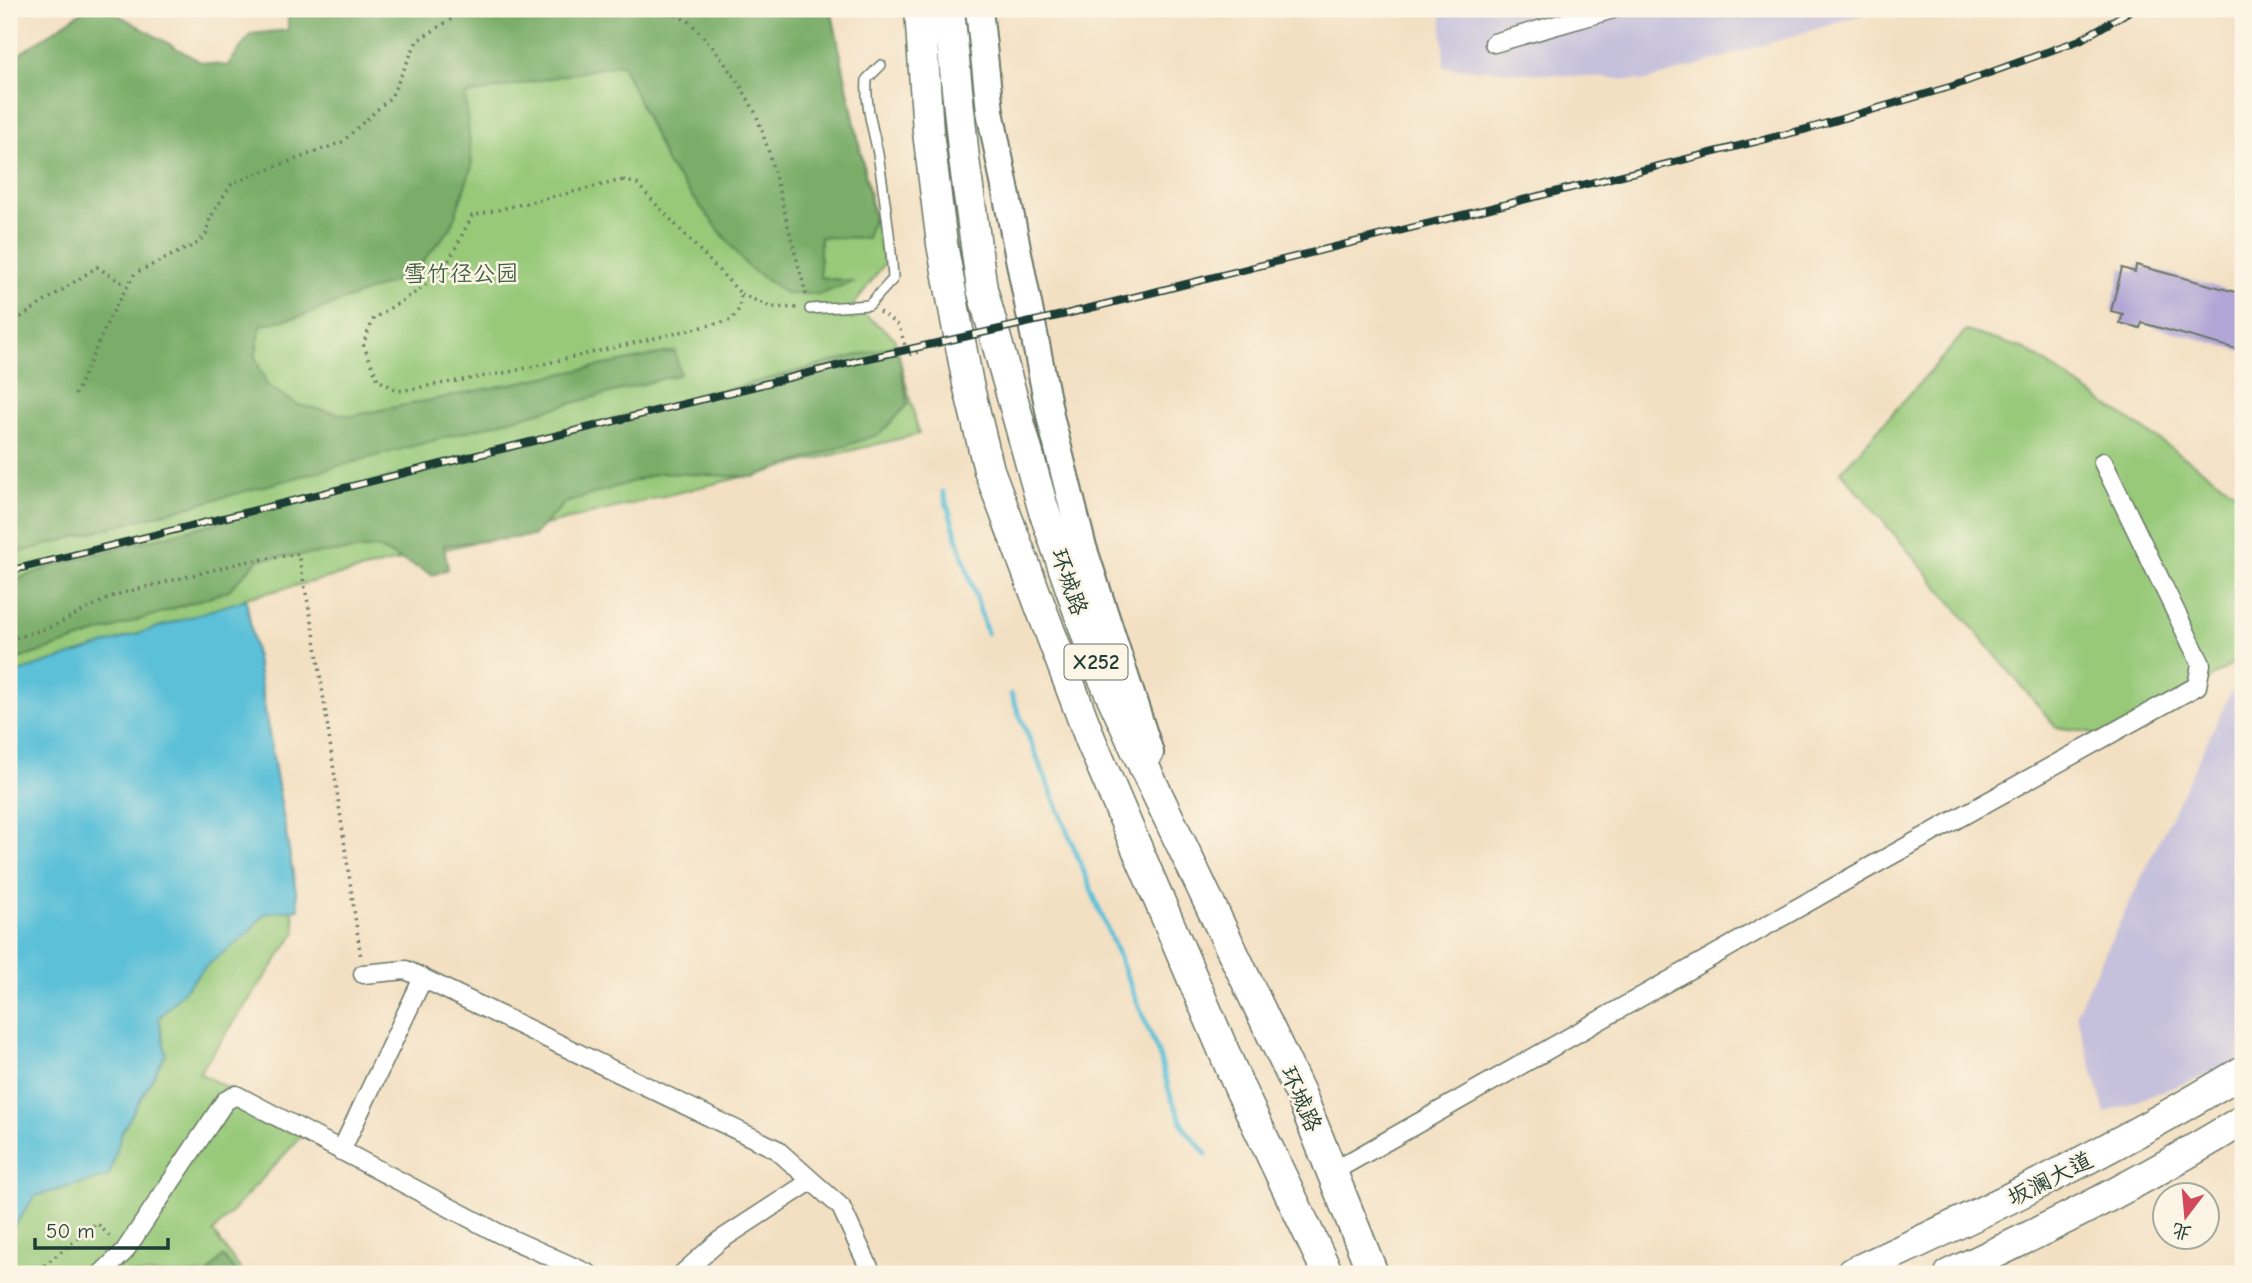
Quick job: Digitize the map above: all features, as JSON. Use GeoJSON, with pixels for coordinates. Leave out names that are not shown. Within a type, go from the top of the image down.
{"type":"FeatureCollection","features":[{"type":"Feature","properties":{"kind":"main road","name":"环城路"},"geometry":{"type":"LineString","coordinates":[[920,9],[928,132],[942,244],[968,384],[989,470],[1091,741],[1240,1087],[1328,1274]]}},
{"type":"Feature","properties":{"kind":"main road","name":"环城路"},"geometry":{"type":"LineString","coordinates":[[949,9],[964,159],[982,289],[1043,508],[1097,664],[1300,1093],[1373,1274]]}},
{"type":"Feature","properties":{"kind":"main road"},"geometry":{"type":"LineString","coordinates":[[979,9],[990,111],[1051,420],[1082,544],[1181,845]]}},
{"type":"Feature","properties":{"kind":"main road","name":"坂澜大道"},"geometry":{"type":"LineString","coordinates":[[1850,1274],[2066,1172],[2243,1071]]}},
{"type":"Feature","properties":{"kind":"main road","name":"坂澜大道"},"geometry":{"type":"LineString","coordinates":[[1951,1274],[2074,1215],[2243,1121]]}},
{"type":"Feature","properties":{"kind":"street"},"geometry":{"type":"LineString","coordinates":[[1494,43],[1614,9]]}},
{"type":"Feature","properties":{"kind":"street"},"geometry":{"type":"LineString","coordinates":[[1332,1172],[1908,845],[2197,686],[2201,664],[2103,462]]}},
{"type":"Feature","properties":{"kind":"street"},"geometry":{"type":"LineString","coordinates":[[363,974],[406,970],[776,1149],[841,1208],[872,1274]]}},
{"type":"Feature","properties":{"kind":"street"},"geometry":{"type":"LineString","coordinates":[[341,1151],[423,978]]}},
{"type":"Feature","properties":{"kind":"street"},"geometry":{"type":"LineString","coordinates":[[101,1274],[124,1252],[225,1101],[236,1095],[500,1234],[589,1274]]}},
{"type":"Feature","properties":{"kind":"street"},"geometry":{"type":"LineString","coordinates":[[682,1274],[719,1241],[811,1181]]}},
{"type":"Feature","properties":{"kind":"lane"},"geometry":{"type":"LineString","coordinates":[[810,309],[869,305],[893,279],[890,233],[866,98],[867,79],[881,65]]}},
{"type":"Feature","properties":{"kind":"path"},"geometry":{"type":"LineString","coordinates":[[75,395],[110,317],[135,272],[198,243],[206,234],[210,218],[232,183],[342,142],[391,97],[417,41],[467,9]]}},
{"type":"Feature","properties":{"kind":"path"},"geometry":{"type":"LineString","coordinates":[[663,9],[690,22],[716,51],[756,114],[768,149],[810,309],[771,307],[741,294],[636,184],[623,180],[472,216],[444,270],[421,289],[374,318],[363,344],[378,380],[399,391],[509,372],[732,320],[739,309],[741,294]]}},
{"type":"Feature","properties":{"kind":"path"},"geometry":{"type":"LineString","coordinates":[[9,326],[97,267],[127,286]]}},
{"type":"Feature","properties":{"kind":"path"},"geometry":{"type":"LineString","coordinates":[[869,305],[899,326],[908,355],[918,352]]}},
{"type":"Feature","properties":{"kind":"path"},"geometry":{"type":"LineString","coordinates":[[9,640],[51,627],[115,595],[244,562],[298,554],[314,632],[363,974]]}},
{"type":"Feature","properties":{"kind":"path"},"geometry":{"type":"LineString","coordinates":[[33,1274],[97,1223],[124,1252]]}},
{"type":"Feature","properties":{"kind":"shaded area"},"geometry":{"type":"Polygon","coordinates":[[[1441,9],[1880,9],[1646,81],[1444,67],[1441,9]]]}},
{"type":"Feature","properties":{"kind":"shaded area"},"geometry":{"type":"Polygon","coordinates":[[[2243,667],[2243,1061],[2105,1113],[2076,1013],[2243,667]]]}},
{"type":"Feature","properties":{"kind":"green space"},"geometry":{"type":"Polygon","coordinates":[[[86,9],[108,9],[201,62],[227,66],[251,34],[288,30],[288,9],[831,9],[874,217],[867,238],[820,237],[820,277],[853,282],[821,294],[787,294],[748,267],[667,164],[622,64],[465,95],[472,166],[451,228],[411,275],[302,316],[261,325],[255,357],[267,385],[298,405],[351,416],[675,351],[680,374],[9,555],[9,61],[86,9]]]}},
{"type":"Feature","properties":{"kind":"green space","name":"雪竹径公园"},"geometry":{"type":"Polygon","coordinates":[[[831,9],[884,264],[853,306],[894,337],[919,434],[245,598],[296,932],[199,1073],[307,1130],[213,1232],[244,1274],[9,1274],[9,134],[831,9]]]}},
{"type":"Feature","properties":{"kind":"green space"},"geometry":{"type":"Polygon","coordinates":[[[1966,331],[2025,349],[2243,497],[2243,656],[2125,738],[2056,727],[1841,471],[1966,331]]]}},
{"type":"Feature","properties":{"kind":"green space"},"geometry":{"type":"Polygon","coordinates":[[[897,345],[908,404],[880,434],[753,477],[659,473],[565,503],[533,536],[444,545],[448,569],[433,575],[377,548],[259,559],[228,591],[9,662],[9,582],[62,563],[897,345]]]}},
{"type":"Feature","properties":{"kind":"green space"},"geometry":{"type":"Polygon","coordinates":[[[223,1256],[237,1274],[208,1274],[223,1256]]]}},
{"type":"Feature","properties":{"kind":"water"},"geometry":{"type":"Polygon","coordinates":[[[246,599],[299,909],[266,913],[243,938],[206,966],[159,1018],[166,1054],[122,1132],[109,1176],[35,1196],[9,1234],[9,675],[246,599]]]}},
{"type":"Feature","properties":{"kind":"building"},"geometry":{"type":"Polygon","coordinates":[[[2136,265],[2243,294],[2243,351],[2142,323],[2140,328],[2120,323],[2123,314],[2111,311],[2122,268],[2135,272],[2136,265]]]}},
{"type":"Feature","properties":{"kind":"waterway"},"geometry":{"type":"LineString","coordinates":[[943,492],[987,633]]}},
{"type":"Feature","properties":{"kind":"waterway"},"geometry":{"type":"LineString","coordinates":[[1011,694],[1159,1055],[1171,1097],[1185,1129],[1206,1154]]}},
{"type":"Feature","properties":{"kind":"railway"},"geometry":{"type":"LineString","coordinates":[[9,571],[865,359],[1062,315],[1807,129],[1953,86],[2080,40],[2133,9]]}}]}
